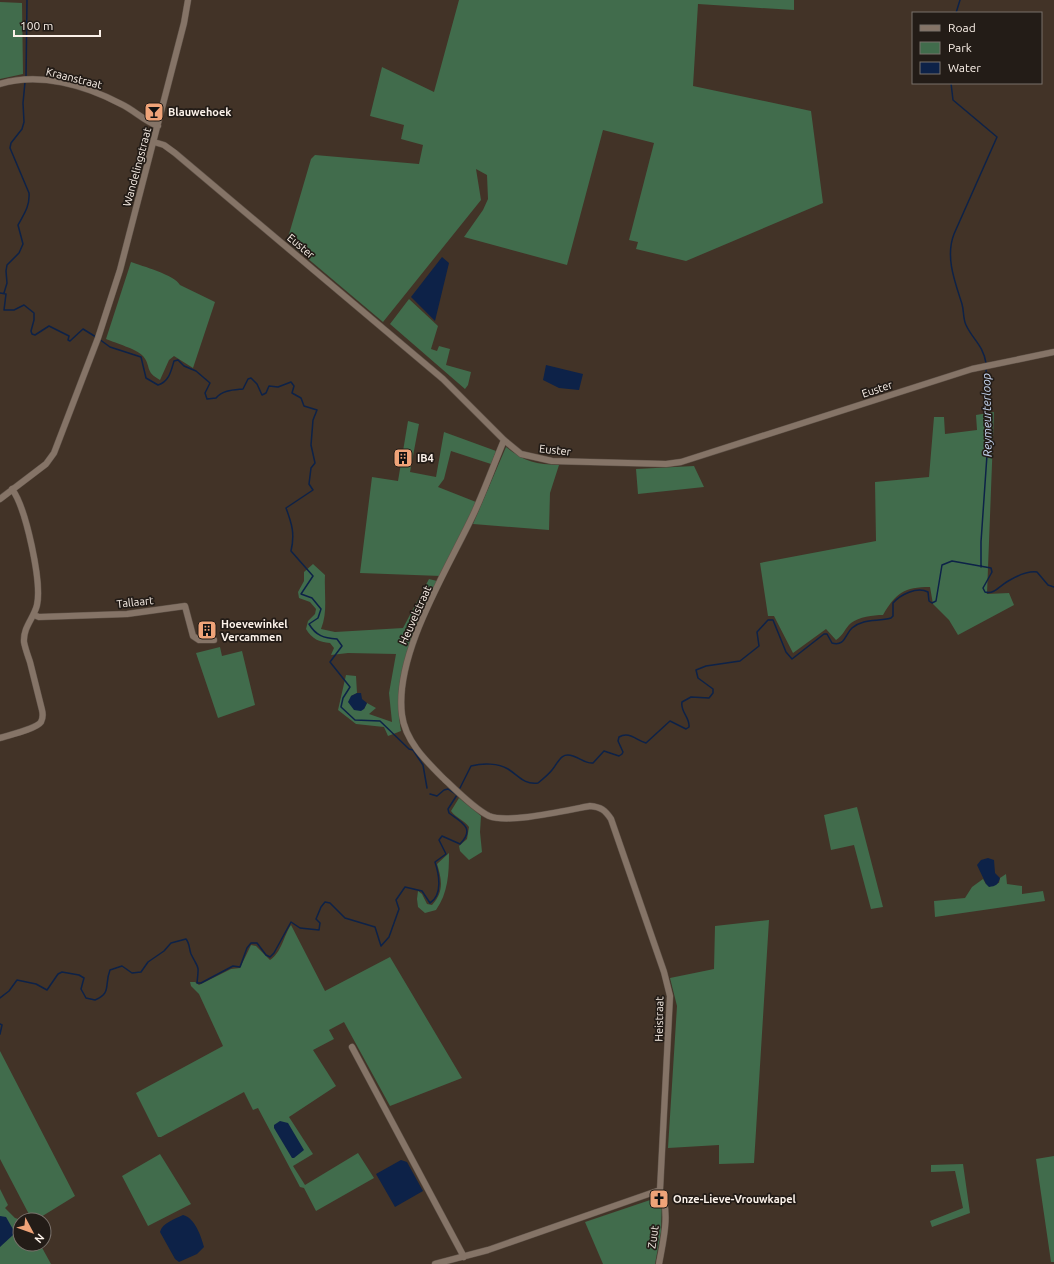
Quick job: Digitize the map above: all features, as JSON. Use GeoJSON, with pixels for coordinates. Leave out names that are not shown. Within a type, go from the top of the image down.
{"type":"FeatureCollection","features":[{"type":"Feature","properties":{"kind":"street","name":"Wandelingstraat"},"geometry":{"type":"LineString","coordinates":[[12,489],[46,464],[54,453],[98,338],[120,270],[184,23],[188,0]]}},
{"type":"Feature","properties":{"kind":"street","name":"Kraanstraat"},"geometry":{"type":"LineString","coordinates":[[0,84],[26,79],[51,81],[85,89],[122,104],[158,126]]}},
{"type":"Feature","properties":{"kind":"street","name":"Euster"},"geometry":{"type":"LineString","coordinates":[[154,142],[175,153],[443,379],[504,440],[521,454],[552,461],[666,464],[680,462],[972,369],[1054,352]]}},
{"type":"Feature","properties":{"kind":"street","name":"Heuvelstraat"},"geometry":{"type":"LineString","coordinates":[[459,792],[427,761],[413,745],[406,732],[402,716],[403,687],[410,650],[474,512],[504,440]]}},
{"type":"Feature","properties":{"kind":"street"},"geometry":{"type":"LineString","coordinates":[[0,499],[12,489],[23,516],[32,551],[38,597],[34,615],[26,627],[24,641],[43,717],[40,723],[35,727],[0,738]]}},
{"type":"Feature","properties":{"kind":"street","name":"Tallaart"},"geometry":{"type":"LineString","coordinates":[[34,615],[39,617],[127,614],[185,606],[193,636],[199,640],[214,640]]}},
{"type":"Feature","properties":{"kind":"street","name":"Heistraat"},"geometry":{"type":"LineString","coordinates":[[459,792],[482,812],[494,818],[503,819],[598,806],[605,810],[611,819],[664,972],[670,996],[660,1190]]}},
{"type":"Feature","properties":{"kind":"street"},"geometry":{"type":"LineString","coordinates":[[352,1047],[464,1257]]}},
{"type":"Feature","properties":{"kind":"street"},"geometry":{"type":"LineString","coordinates":[[435,1264],[464,1257],[621,1205],[660,1190]]}},
{"type":"Feature","properties":{"kind":"street","name":"Zuut"},"geometry":{"type":"LineString","coordinates":[[659,1264],[666,1214],[665,1200],[660,1190]]}},
{"type":"Feature","properties":{"kind":"green space"},"geometry":{"type":"Polygon","coordinates":[[[459,0],[794,0],[794,10],[698,4],[693,86],[811,111],[823,203],[686,261],[636,249],[638,242],[629,240],[654,143],[603,130],[567,265],[464,237],[483,210],[488,199],[487,175],[476,169],[481,200],[383,322],[287,241],[311,159],[315,155],[419,164],[423,145],[401,139],[404,125],[370,116],[382,67],[434,92],[459,0]]]}},
{"type":"Feature","properties":{"kind":"green space"},"geometry":{"type":"Polygon","coordinates":[[[0,2],[22,3],[23,74],[0,79],[0,2]]]}},
{"type":"Feature","properties":{"kind":"green space"},"geometry":{"type":"Polygon","coordinates":[[[131,262],[165,274],[177,281],[180,285],[215,302],[193,368],[174,356],[169,360],[160,380],[152,374],[146,360],[140,353],[106,339],[131,262]]]}},
{"type":"Feature","properties":{"kind":"green space"},"geometry":{"type":"Polygon","coordinates":[[[409,299],[438,326],[431,349],[437,351],[439,346],[450,349],[446,365],[471,372],[468,385],[465,389],[390,324],[409,299]]]}},
{"type":"Feature","properties":{"kind":"green space"},"geometry":{"type":"Polygon","coordinates":[[[994,412],[987,594],[1009,593],[1014,605],[958,635],[949,620],[933,604],[930,587],[914,588],[897,596],[883,615],[875,615],[854,621],[836,640],[826,629],[793,653],[774,616],[768,616],[760,563],[876,541],[875,482],[929,477],[934,417],[944,417],[945,434],[977,430],[976,415],[994,412]]]}},
{"type":"Feature","properties":{"kind":"green space"},"geometry":{"type":"Polygon","coordinates":[[[408,421],[419,424],[410,472],[436,477],[444,432],[496,451],[491,464],[451,451],[444,479],[438,487],[476,502],[441,576],[360,573],[372,477],[398,481],[408,421]]]}},
{"type":"Feature","properties":{"kind":"green space"},"geometry":{"type":"Polygon","coordinates":[[[506,447],[525,459],[537,463],[559,465],[550,493],[549,530],[473,524],[506,447]]]}},
{"type":"Feature","properties":{"kind":"green space"},"geometry":{"type":"Polygon","coordinates":[[[694,466],[704,487],[638,494],[636,469],[694,466]]]}},
{"type":"Feature","properties":{"kind":"green space"},"geometry":{"type":"Polygon","coordinates":[[[313,564],[325,575],[325,609],[321,629],[335,632],[403,628],[429,579],[437,581],[417,626],[403,670],[399,703],[399,720],[401,731],[388,736],[384,727],[356,724],[338,710],[346,675],[356,676],[357,693],[351,696],[364,709],[367,703],[376,708],[369,714],[392,722],[389,693],[396,654],[348,653],[331,655],[334,648],[330,643],[322,642],[313,638],[306,629],[308,621],[315,614],[316,609],[310,602],[299,598],[298,592],[304,581],[304,572],[313,564]]]}},
{"type":"Feature","properties":{"kind":"green space"},"geometry":{"type":"Polygon","coordinates":[[[220,647],[222,656],[242,651],[255,705],[218,718],[196,653],[220,647]]]}},
{"type":"Feature","properties":{"kind":"green space"},"geometry":{"type":"Polygon","coordinates":[[[459,798],[481,816],[480,832],[482,852],[469,860],[460,851],[459,846],[467,839],[469,827],[451,811],[459,798]]]}},
{"type":"Feature","properties":{"kind":"green space"},"geometry":{"type":"Polygon","coordinates":[[[857,807],[883,907],[871,909],[854,845],[831,850],[824,815],[857,807]]]}},
{"type":"Feature","properties":{"kind":"green space"},"geometry":{"type":"Polygon","coordinates":[[[449,853],[448,876],[443,897],[436,910],[425,913],[418,907],[418,891],[422,894],[427,904],[432,905],[439,895],[441,886],[437,864],[449,853]]]}},
{"type":"Feature","properties":{"kind":"green space"},"geometry":{"type":"Polygon","coordinates":[[[1006,874],[1007,884],[1022,886],[1022,894],[1043,891],[1045,901],[935,917],[934,901],[965,898],[972,887],[983,879],[986,884],[999,883],[1000,878],[1006,874]]]}},
{"type":"Feature","properties":{"kind":"green space"},"geometry":{"type":"Polygon","coordinates":[[[769,920],[754,1163],[719,1164],[719,1145],[668,1148],[677,1006],[670,978],[714,969],[715,926],[769,920]]]}},
{"type":"Feature","properties":{"kind":"green space"},"geometry":{"type":"Polygon","coordinates":[[[291,925],[325,991],[390,957],[462,1078],[390,1106],[344,1022],[329,1030],[334,1039],[313,1050],[336,1086],[289,1117],[313,1154],[293,1166],[305,1185],[358,1153],[374,1178],[316,1211],[304,1188],[300,1187],[258,1108],[253,1110],[244,1092],[161,1137],[158,1137],[136,1093],[223,1046],[199,994],[191,986],[190,982],[195,982],[199,985],[231,969],[240,968],[251,945],[256,946],[270,960],[280,949],[291,925]]]}},
{"type":"Feature","properties":{"kind":"green space"},"geometry":{"type":"Polygon","coordinates":[[[0,1051],[75,1196],[49,1212],[28,1212],[0,1159],[0,1051]]]}},
{"type":"Feature","properties":{"kind":"green space"},"geometry":{"type":"Polygon","coordinates":[[[160,1154],[191,1204],[148,1226],[122,1176],[160,1154]]]}},
{"type":"Feature","properties":{"kind":"green space"},"geometry":{"type":"Polygon","coordinates":[[[1054,1156],[1054,1262],[1051,1262],[1036,1159],[1054,1156]]]}},
{"type":"Feature","properties":{"kind":"green space"},"geometry":{"type":"Polygon","coordinates":[[[963,1164],[970,1213],[932,1227],[930,1221],[963,1208],[955,1171],[931,1172],[931,1165],[963,1164]]]}},
{"type":"Feature","properties":{"kind":"green space"},"geometry":{"type":"Polygon","coordinates":[[[0,1189],[8,1205],[5,1208],[12,1215],[12,1252],[44,1252],[51,1264],[0,1264],[0,1189]]]}},
{"type":"Feature","properties":{"kind":"green space"},"geometry":{"type":"Polygon","coordinates":[[[659,1197],[662,1198],[661,1232],[655,1264],[603,1264],[585,1222],[659,1197]]]}},
{"type":"Feature","properties":{"kind":"water"},"geometry":{"type":"Polygon","coordinates":[[[442,257],[449,263],[435,321],[411,297],[442,257]]]}},
{"type":"Feature","properties":{"kind":"water"},"geometry":{"type":"Polygon","coordinates":[[[546,365],[583,374],[579,390],[559,388],[543,380],[546,365]]]}},
{"type":"Feature","properties":{"kind":"water"},"geometry":{"type":"Polygon","coordinates":[[[361,693],[362,699],[367,703],[361,711],[354,710],[348,702],[351,696],[361,693]]]}},
{"type":"Feature","properties":{"kind":"water"},"geometry":{"type":"Polygon","coordinates":[[[988,858],[994,860],[995,873],[1000,878],[996,885],[989,887],[977,865],[981,860],[988,858]]]}},
{"type":"Feature","properties":{"kind":"water"},"geometry":{"type":"Polygon","coordinates":[[[280,1121],[288,1123],[304,1150],[294,1158],[292,1158],[274,1128],[274,1125],[280,1121]]]}},
{"type":"Feature","properties":{"kind":"water"},"geometry":{"type":"Polygon","coordinates":[[[401,1160],[407,1162],[423,1191],[395,1207],[376,1174],[401,1160]]]}},
{"type":"Feature","properties":{"kind":"water"},"geometry":{"type":"Polygon","coordinates":[[[183,1215],[194,1224],[204,1247],[197,1254],[179,1262],[175,1259],[160,1232],[163,1226],[183,1215]]]}},
{"type":"Feature","properties":{"kind":"water"},"geometry":{"type":"Polygon","coordinates":[[[0,1216],[6,1217],[12,1228],[12,1236],[0,1247],[0,1216]]]}},
{"type":"Feature","properties":{"kind":"waterway"},"geometry":{"type":"LineString","coordinates":[[26,78],[27,0]]}},
{"type":"Feature","properties":{"kind":"waterway","name":"Reymeurterloop"},"geometry":{"type":"LineString","coordinates":[[956,12],[960,0]]}},
{"type":"Feature","properties":{"kind":"waterway"},"geometry":{"type":"LineString","coordinates":[[4,293],[7,283],[7,265],[19,253],[23,244],[18,225],[29,202],[29,193],[10,148],[11,143],[22,129],[24,122],[23,103],[25,82]]}},
{"type":"Feature","properties":{"kind":"waterway","name":"Reymeurterloop"},"geometry":{"type":"LineString","coordinates":[[951,84],[953,100],[997,137],[954,234],[950,252],[952,269],[962,304],[965,323],[983,352],[986,363]]}},
{"type":"Feature","properties":{"kind":"waterway"},"geometry":{"type":"LineString","coordinates":[[0,293],[6,294],[4,310],[14,310],[24,305],[34,313],[31,331],[32,334],[35,335],[49,326],[69,336],[68,340],[70,341],[83,329],[96,337]]}},
{"type":"Feature","properties":{"kind":"waterway"},"geometry":{"type":"LineString","coordinates":[[99,339],[110,347],[141,357],[146,378],[158,385],[162,384],[167,379],[174,361],[178,360],[184,366],[196,371],[210,383],[205,393],[207,399],[216,398],[222,393],[228,391],[243,389],[248,379],[251,378],[257,384],[262,395],[266,393],[269,386],[278,387],[291,382],[294,386],[292,393],[301,398],[304,406],[317,410],[313,420],[311,445],[315,463],[311,468],[309,484],[313,490],[286,508],[292,529],[293,539],[291,551],[313,576],[301,594],[312,598],[321,609],[318,618],[309,624],[318,634],[324,637],[337,639],[342,646],[330,662],[350,687],[343,698],[341,707],[355,720],[380,721],[409,749],[413,750],[423,765],[427,788]]}},
{"type":"Feature","properties":{"kind":"waterway","name":"Reymeurterloop"},"geometry":{"type":"LineString","coordinates":[[981,567],[981,542],[989,426],[986,369]]}},
{"type":"Feature","properties":{"kind":"waterway"},"geometry":{"type":"LineString","coordinates":[[460,788],[471,766],[485,764],[504,767],[529,783],[538,783],[550,772],[560,758],[565,755],[573,756],[585,762],[593,763],[604,751],[619,756],[622,754],[623,752],[618,741],[619,737],[623,735],[629,735],[646,743],[670,721],[686,729],[689,727],[689,723],[682,709],[682,702],[691,697],[709,698],[713,693],[713,689],[698,678],[696,670],[706,666],[740,661],[759,646],[757,632],[768,620],[773,620],[786,652],[792,659],[824,634],[827,634],[832,643],[836,644],[842,642],[852,628],[861,623],[891,618],[893,616],[893,603],[909,592],[924,590],[928,592],[929,601],[932,603],[936,601],[942,565],[952,561],[991,568],[992,572],[983,588],[985,592],[992,592],[1016,577],[1034,572],[1037,572],[1048,585],[1054,587]]}},
{"type":"Feature","properties":{"kind":"waterway"},"geometry":{"type":"LineString","coordinates":[[0,998],[9,991],[17,980],[36,984],[47,990],[58,974],[62,972],[79,975],[84,978],[81,989],[86,998],[95,1000],[106,991],[110,970],[122,966],[132,973],[141,972],[148,962],[164,951],[171,943],[186,939],[191,954],[198,967],[197,983],[201,983],[233,966],[240,967],[247,948],[251,943],[257,943],[266,955],[270,957],[274,953],[291,922],[300,928],[319,930],[320,923],[316,919],[325,902],[330,903],[345,918],[375,927],[381,946],[389,937],[399,909],[396,900],[405,887],[422,891],[430,903],[437,895],[439,878],[435,862],[446,854],[439,840],[442,836],[460,844],[467,834],[465,826],[449,813],[448,809],[457,795],[448,789],[444,790],[437,796],[430,794]]}},
{"type":"Feature","properties":{"kind":"waterway"},"geometry":{"type":"LineString","coordinates":[[0,1024],[2,1025],[0,1034]]}},
{"type":"Feature","properties":{"kind":"place","name":"Blauwehoek"},"geometry":{"type":"Point","coordinates":[154,112]}},
{"type":"Feature","properties":{"kind":"place","name":"IB4"},"geometry":{"type":"Point","coordinates":[403,458]}},
{"type":"Feature","properties":{"kind":"place","name":"Hoevewinkel Vercammen"},"geometry":{"type":"Point","coordinates":[207,630]}},
{"type":"Feature","properties":{"kind":"place","name":"Onze-Lieve-Vrouwkapel"},"geometry":{"type":"Point","coordinates":[659,1199]}}]}
